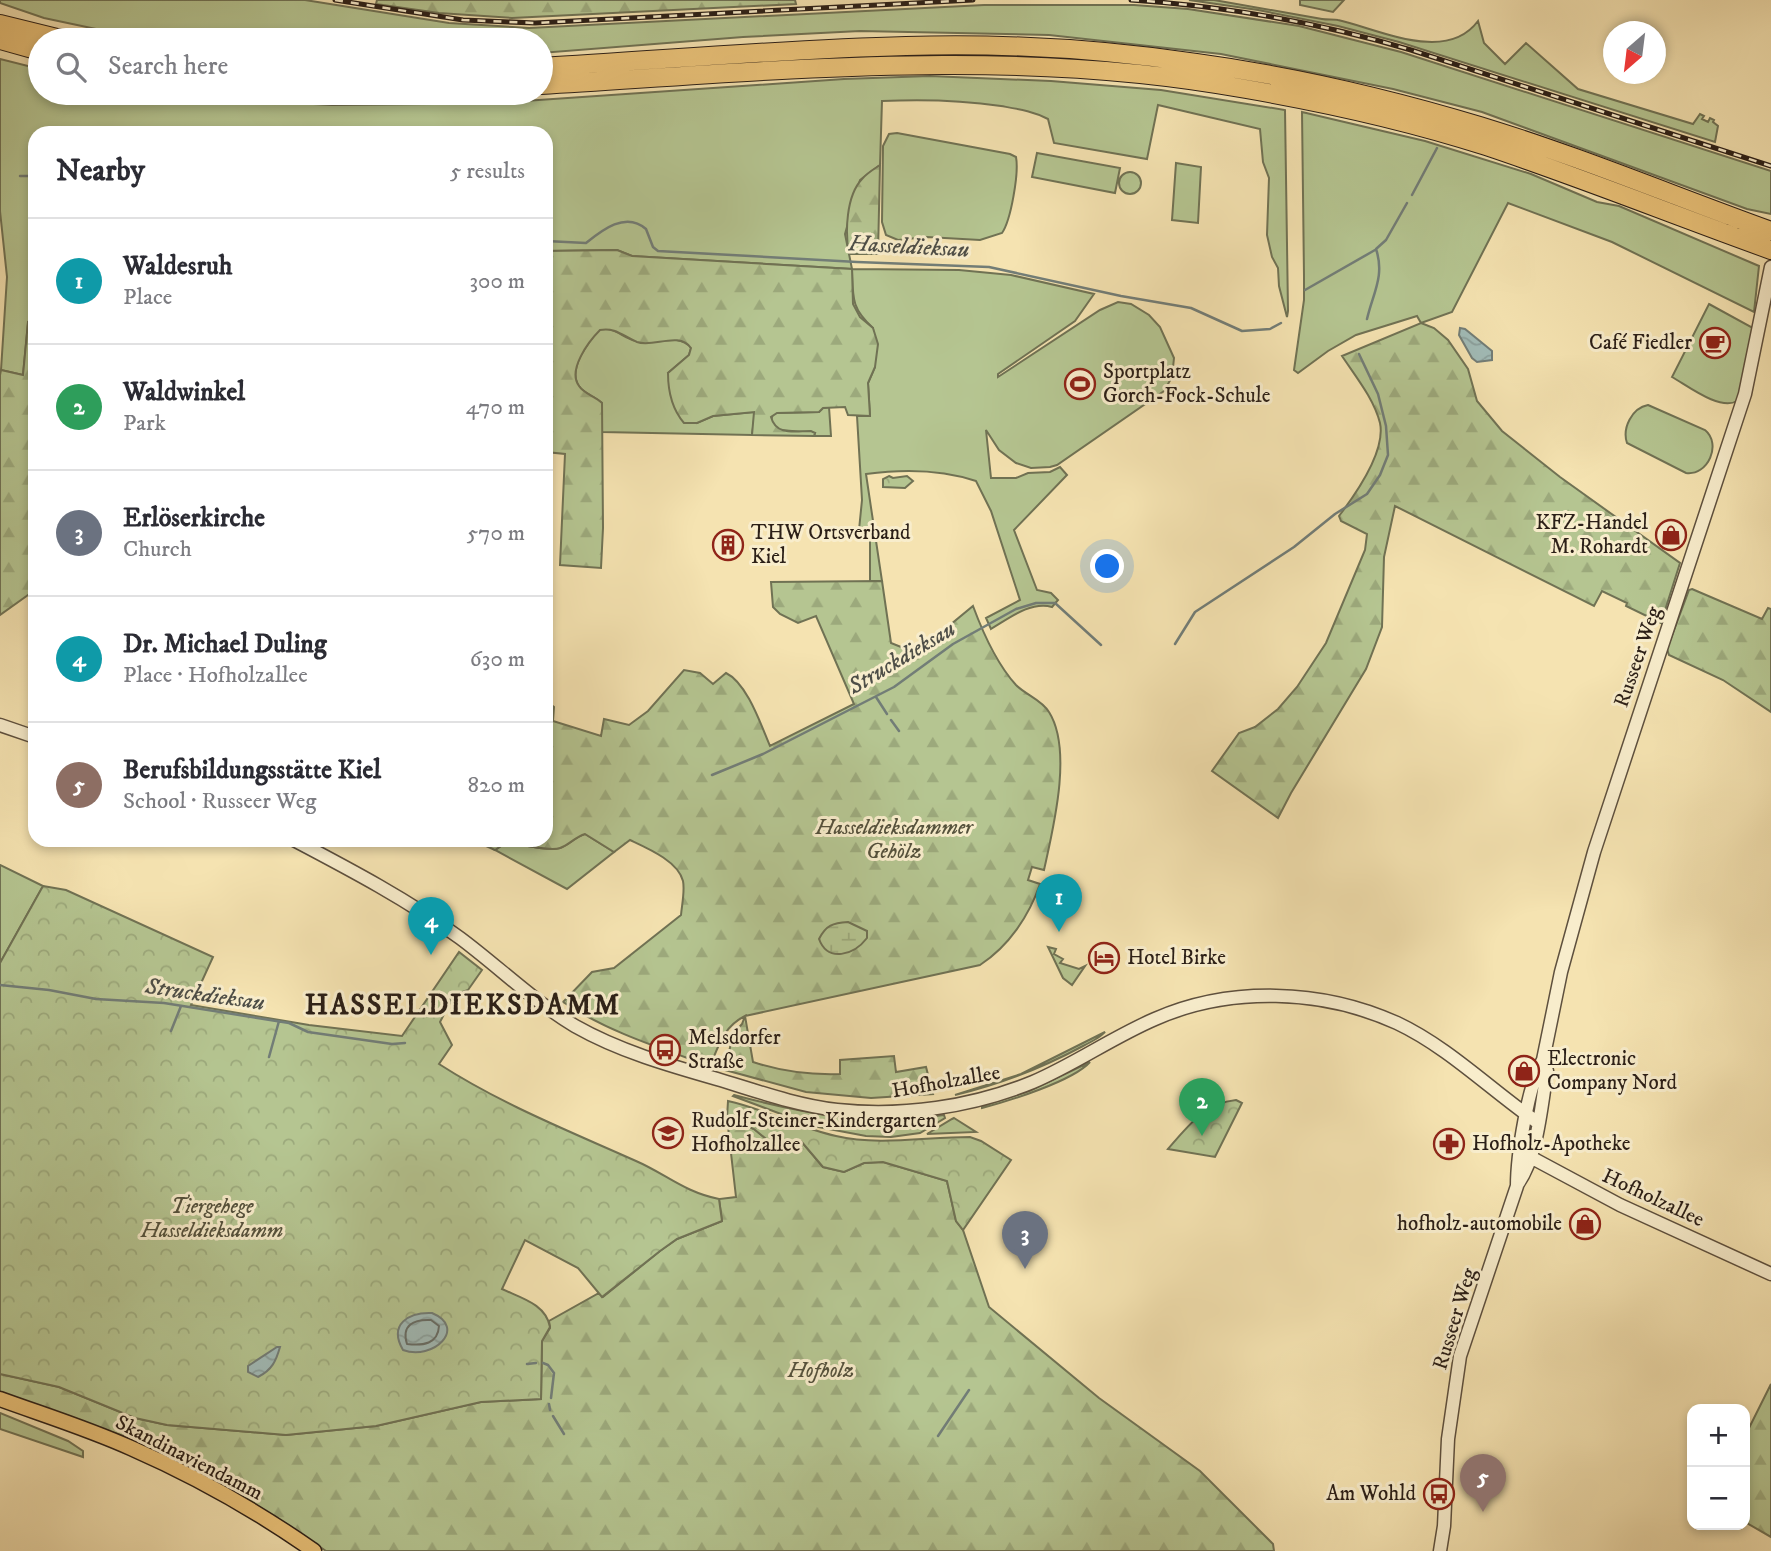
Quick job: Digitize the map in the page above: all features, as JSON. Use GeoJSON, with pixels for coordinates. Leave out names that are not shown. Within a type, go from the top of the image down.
{"type":"FeatureCollection","features":[{"type":"Feature","properties":{"kind":"highway"},"geometry":{"type":"LineString","coordinates":[[0,16],[31,28]]}},
{"type":"Feature","properties":{"kind":"highway"},"geometry":{"type":"LineString","coordinates":[[0,24],[28,31]]}},
{"type":"Feature","properties":{"kind":"highway"},"geometry":{"type":"LineString","coordinates":[[0,40],[28,48]]}},
{"type":"Feature","properties":{"kind":"highway"},"geometry":{"type":"LineString","coordinates":[[553,66],[815,49],[909,46],[1051,49],[1196,62],[1315,83],[1450,117],[1566,155],[1771,231]]}},
{"type":"Feature","properties":{"kind":"highway"},"geometry":{"type":"LineString","coordinates":[[553,84],[818,67],[908,64],[1049,67],[1197,81],[1327,105],[1482,145],[1771,250]]}},
{"type":"Feature","properties":{"kind":"main road","name":"Skandinaviendamm"},"geometry":{"type":"LineString","coordinates":[[0,1399],[153,1458],[219,1492],[314,1551]]}},
{"type":"Feature","properties":{"kind":"street","name":"Russeer Weg"},"geometry":{"type":"LineString","coordinates":[[1440,1551],[1444,1526],[1448,1439],[1460,1356],[1517,1186],[1532,1119],[1538,1068],[1544,1060],[1561,972],[1587,875],[1741,406],[1751,371],[1771,267]]}},
{"type":"Feature","properties":{"kind":"street"},"geometry":{"type":"LineString","coordinates":[[0,725],[28,735]]}},
{"type":"Feature","properties":{"kind":"street","name":"Hofholzallee"},"geometry":{"type":"LineString","coordinates":[[307,847],[409,903],[458,937],[533,997],[585,1031],[647,1058],[797,1104],[840,1110],[889,1112],[916,1111],[982,1099],[1054,1072],[1154,1019],[1177,1010],[1213,1001],[1274,996],[1348,1006],[1394,1022],[1432,1044],[1532,1119]]}},
{"type":"Feature","properties":{"kind":"street","name":"Hofholzallee"},"geometry":{"type":"LineString","coordinates":[[1525,1154],[1620,1205],[1771,1275]]}},
{"type":"Feature","properties":{"kind":"green space"},"geometry":{"type":"Polygon","coordinates":[[[0,0],[305,0],[449,23],[529,28],[91,28],[44,18],[0,3],[0,0]]]}},
{"type":"Feature","properties":{"kind":"green space"},"geometry":{"type":"Polygon","coordinates":[[[377,0],[795,0],[796,4],[512,18],[439,13],[376,4],[377,0]]]}},
{"type":"Feature","properties":{"kind":"green space"},"geometry":{"type":"Polygon","coordinates":[[[1189,0],[1214,0],[1336,20],[1392,36],[1430,42],[1448,40],[1464,34],[1478,21],[1484,43],[1505,64],[1526,43],[1578,89],[1693,124],[1700,114],[1704,116],[1702,119],[1708,122],[1710,118],[1714,120],[1718,126],[1715,142],[1399,42],[1338,26],[1258,10],[1189,0]]]}},
{"type":"Feature","properties":{"kind":"green space"},"geometry":{"type":"Polygon","coordinates":[[[1300,0],[1344,0],[1333,12],[1300,5],[1300,0]]]}},
{"type":"Feature","properties":{"kind":"green space"},"geometry":{"type":"Polygon","coordinates":[[[984,5],[1134,5],[1188,9],[1299,26],[1401,52],[1771,171],[1771,214],[1747,209],[1482,112],[1393,89],[1221,54],[1049,35],[860,31],[553,52],[553,28],[529,28],[984,5]]]}},
{"type":"Feature","properties":{"kind":"green space"},"geometry":{"type":"Polygon","coordinates":[[[0,59],[28,66],[28,105],[553,105],[553,99],[844,79],[930,76],[1051,81],[1161,90],[1285,110],[1288,311],[1287,317],[1279,286],[1278,268],[1272,257],[1267,235],[1269,178],[1263,162],[1260,129],[1158,105],[1147,159],[1054,143],[1048,119],[1019,109],[956,101],[882,101],[880,165],[860,180],[845,234],[852,269],[632,256],[617,250],[553,251],[553,126],[28,126],[28,323],[23,375],[1,370],[7,277],[0,211],[0,59]]]}},
{"type":"Feature","properties":{"kind":"green space"},"geometry":{"type":"Polygon","coordinates":[[[1302,112],[1425,141],[1531,174],[1597,202],[1619,206],[1759,266],[1754,312],[1612,242],[1508,203],[1452,312],[1421,323],[1417,316],[1356,335],[1298,373],[1294,370],[1304,300],[1302,112]]]}},
{"type":"Feature","properties":{"kind":"green space"},"geometry":{"type":"Polygon","coordinates":[[[897,133],[1016,157],[1014,196],[1002,233],[980,240],[927,237],[898,240],[886,235],[882,222],[883,146],[889,134],[897,133]]]}},
{"type":"Feature","properties":{"kind":"green space"},"geometry":{"type":"Polygon","coordinates":[[[1037,153],[1120,168],[1115,193],[1032,177],[1037,153]]]}},
{"type":"Feature","properties":{"kind":"green space"},"geometry":{"type":"Polygon","coordinates":[[[1176,163],[1201,167],[1198,223],[1172,220],[1176,163]]]}},
{"type":"Feature","properties":{"kind":"green space"},"geometry":{"type":"Polygon","coordinates":[[[880,165],[878,254],[849,254],[847,225],[853,195],[864,177],[880,165]]]}},
{"type":"Feature","properties":{"kind":"green space"},"geometry":{"type":"Polygon","coordinates":[[[1130,172],[1138,175],[1141,183],[1138,191],[1130,194],[1122,191],[1119,183],[1122,175],[1130,172]]]}},
{"type":"Feature","properties":{"kind":"green space"},"geometry":{"type":"Polygon","coordinates":[[[617,250],[632,256],[852,269],[853,304],[860,317],[873,328],[878,344],[875,367],[868,383],[870,416],[848,415],[845,407],[823,408],[819,412],[777,413],[771,417],[773,423],[782,430],[811,431],[815,433],[814,436],[752,435],[754,412],[713,416],[697,423],[684,423],[672,400],[668,373],[689,355],[691,348],[680,341],[643,343],[615,331],[600,330],[585,348],[577,364],[576,379],[581,389],[602,403],[601,568],[560,565],[565,454],[553,453],[553,251],[617,250]]]}},
{"type":"Feature","properties":{"kind":"green space"},"geometry":{"type":"Polygon","coordinates":[[[852,269],[959,270],[1011,275],[1094,294],[1075,321],[998,374],[998,377],[1100,310],[1118,302],[1131,304],[1149,315],[1160,327],[1174,358],[1172,377],[1164,391],[1057,465],[1031,468],[1016,463],[999,450],[986,430],[991,478],[1016,478],[1028,473],[1050,472],[1060,467],[1067,475],[1014,530],[1037,590],[1051,593],[1058,600],[1052,607],[1028,609],[991,629],[986,618],[1020,600],[991,511],[976,481],[935,472],[894,471],[866,474],[882,581],[870,581],[870,530],[859,530],[862,500],[857,416],[870,416],[868,383],[875,367],[873,328],[857,308],[852,269]]]}},
{"type":"Feature","properties":{"kind":"green space"},"geometry":{"type":"Polygon","coordinates":[[[1709,304],[1753,328],[1751,347],[1737,401],[1730,403],[1704,396],[1672,377],[1709,304]]]}},
{"type":"Feature","properties":{"kind":"green space"},"geometry":{"type":"Polygon","coordinates":[[[28,322],[28,595],[0,615],[0,375],[1,370],[23,375],[28,322]]]}},
{"type":"Feature","properties":{"kind":"green space"},"geometry":{"type":"Polygon","coordinates":[[[1421,323],[1434,328],[1448,340],[1468,369],[1477,401],[1502,431],[1560,477],[1680,563],[1661,623],[1602,591],[1594,606],[1395,506],[1384,557],[1382,627],[1366,669],[1278,818],[1212,771],[1239,733],[1255,727],[1278,709],[1297,687],[1326,643],[1365,550],[1367,534],[1341,521],[1339,516],[1361,485],[1374,460],[1381,434],[1380,423],[1369,397],[1342,356],[1421,323]]]}},
{"type":"Feature","properties":{"kind":"green space"},"geometry":{"type":"Polygon","coordinates":[[[600,329],[610,330],[636,341],[673,340],[686,343],[691,348],[689,355],[668,373],[697,423],[713,416],[755,412],[752,435],[602,432],[602,403],[581,389],[576,379],[577,364],[600,329]]]}},
{"type":"Feature","properties":{"kind":"green space"},"geometry":{"type":"Polygon","coordinates":[[[1648,405],[1705,430],[1710,436],[1712,451],[1701,470],[1686,473],[1627,443],[1626,431],[1630,419],[1637,410],[1648,405]]]}},
{"type":"Feature","properties":{"kind":"green space"},"geometry":{"type":"Polygon","coordinates":[[[829,407],[831,436],[780,430],[775,428],[771,421],[773,413],[819,412],[829,407]]]}},
{"type":"Feature","properties":{"kind":"green space"},"geometry":{"type":"Polygon","coordinates":[[[889,476],[907,476],[913,481],[905,488],[883,487],[883,479],[889,476]]]}},
{"type":"Feature","properties":{"kind":"green space","name":"Hasseldieksdammer Gehölz"},"geometry":{"type":"Polygon","coordinates":[[[882,581],[891,643],[916,653],[973,606],[1002,667],[1016,685],[1049,712],[1060,747],[1059,790],[1044,870],[1032,867],[1028,880],[1040,884],[1017,929],[1000,949],[980,965],[745,1016],[727,1031],[710,1066],[616,1031],[580,1013],[563,1002],[592,972],[614,968],[681,915],[684,885],[680,874],[669,861],[630,840],[614,852],[585,834],[563,847],[555,849],[536,847],[553,847],[553,721],[601,736],[604,719],[629,725],[648,711],[684,670],[700,673],[713,684],[726,673],[734,678],[747,695],[770,746],[854,704],[816,616],[798,623],[780,614],[773,607],[771,582],[882,581]]]}},
{"type":"Feature","properties":{"kind":"green space"},"geometry":{"type":"Polygon","coordinates":[[[1689,590],[1762,619],[1768,608],[1771,609],[1771,712],[1723,680],[1669,655],[1667,649],[1689,590]]]}},
{"type":"Feature","properties":{"kind":"green space"},"geometry":{"type":"Polygon","coordinates":[[[585,834],[614,852],[567,889],[495,850],[500,847],[555,849],[585,834]]]}},
{"type":"Feature","properties":{"kind":"green space"},"geometry":{"type":"Polygon","coordinates":[[[0,865],[43,886],[0,963],[0,865]]]}},
{"type":"Feature","properties":{"kind":"green space","name":"Tiergehege Hasseldieksdamm"},"geometry":{"type":"Polygon","coordinates":[[[43,886],[66,890],[213,957],[191,1005],[309,1025],[402,1036],[459,952],[482,970],[468,990],[454,995],[440,1022],[452,1045],[439,1064],[511,1104],[647,1166],[685,1187],[719,1199],[722,1221],[677,1239],[602,1297],[578,1268],[525,1240],[502,1289],[532,1303],[548,1319],[550,1327],[542,1341],[541,1399],[481,1402],[376,1426],[286,1435],[167,1425],[135,1418],[59,1387],[0,1374],[0,963],[43,886]]]}},
{"type":"Feature","properties":{"kind":"green space"},"geometry":{"type":"Polygon","coordinates":[[[848,922],[867,931],[867,938],[862,944],[842,954],[835,954],[823,947],[819,939],[824,931],[838,923],[848,922]]]}},
{"type":"Feature","properties":{"kind":"green space"},"geometry":{"type":"Polygon","coordinates":[[[1048,947],[1056,949],[1054,954],[1063,959],[1060,963],[1079,969],[1085,966],[1072,985],[1063,978],[1048,947]]]}},
{"type":"Feature","properties":{"kind":"green space"},"geometry":{"type":"Polygon","coordinates":[[[745,1016],[753,1062],[796,1072],[840,1074],[840,1060],[894,1056],[896,1072],[926,1067],[933,1094],[871,1098],[806,1092],[725,1070],[733,1034],[745,1016]]]}},
{"type":"Feature","properties":{"kind":"green space"},"geometry":{"type":"Polygon","coordinates":[[[1105,1032],[1089,1043],[1021,1074],[1105,1032]]]}},
{"type":"Feature","properties":{"kind":"green space"},"geometry":{"type":"Polygon","coordinates":[[[1090,1062],[1055,1083],[982,1108],[1029,1091],[1090,1062]]]}},
{"type":"Feature","properties":{"kind":"green space"},"geometry":{"type":"Polygon","coordinates":[[[1021,1074],[989,1086],[955,1095],[1021,1074]]]}},
{"type":"Feature","properties":{"kind":"green space"},"geometry":{"type":"Polygon","coordinates":[[[734,1095],[812,1113],[864,1119],[944,1115],[945,1118],[920,1133],[891,1137],[866,1136],[813,1126],[734,1095]]]}},
{"type":"Feature","properties":{"kind":"green space"},"geometry":{"type":"Polygon","coordinates":[[[1236,1100],[1242,1103],[1215,1157],[1168,1149],[1206,1111],[1236,1100]]]}},
{"type":"Feature","properties":{"kind":"green space"},"geometry":{"type":"Polygon","coordinates":[[[728,1101],[822,1133],[852,1139],[885,1141],[970,1137],[1011,1160],[963,1230],[956,1221],[947,1181],[883,1162],[864,1163],[844,1172],[823,1167],[801,1141],[790,1141],[776,1147],[754,1129],[727,1118],[728,1101]]]}},
{"type":"Feature","properties":{"kind":"green space","name":"Hofholz"},"geometry":{"type":"Polygon","coordinates":[[[727,1118],[754,1129],[775,1146],[801,1141],[823,1167],[844,1172],[864,1163],[883,1162],[947,1181],[956,1221],[963,1230],[989,1307],[1099,1398],[1200,1471],[1273,1544],[1274,1551],[326,1551],[294,1529],[159,1453],[161,1447],[126,1431],[123,1436],[0,1393],[0,1374],[59,1387],[135,1418],[167,1425],[286,1435],[376,1426],[481,1402],[541,1399],[542,1341],[550,1328],[549,1321],[599,1293],[603,1297],[677,1239],[722,1221],[719,1199],[736,1197],[727,1118]]]}},
{"type":"Feature","properties":{"kind":"green space"},"geometry":{"type":"Polygon","coordinates":[[[952,1119],[976,1132],[927,1134],[952,1119]]]}},
{"type":"Feature","properties":{"kind":"green space"},"geometry":{"type":"Polygon","coordinates":[[[1771,1384],[1771,1537],[1750,1525],[1750,1426],[1771,1384]]]}},
{"type":"Feature","properties":{"kind":"green space"},"geometry":{"type":"Polygon","coordinates":[[[0,1413],[68,1441],[83,1451],[83,1457],[0,1429],[0,1413]]]}},
{"type":"Feature","properties":{"kind":"water"},"geometry":{"type":"Polygon","coordinates":[[[1460,328],[1465,329],[1492,351],[1492,360],[1477,362],[1472,358],[1459,335],[1460,328]]]}},
{"type":"Feature","properties":{"kind":"water"},"geometry":{"type":"Polygon","coordinates":[[[432,1313],[442,1319],[447,1327],[447,1334],[442,1341],[425,1351],[403,1350],[398,1333],[403,1321],[416,1315],[432,1313]]]}},
{"type":"Feature","properties":{"kind":"water"},"geometry":{"type":"Polygon","coordinates":[[[280,1347],[277,1357],[267,1371],[258,1377],[248,1372],[248,1366],[280,1347]]]}},
{"type":"Feature","properties":{"kind":"waterway","name":"Struckdieksau"},"geometry":{"type":"LineString","coordinates":[[1412,195],[1437,148]]}},
{"type":"Feature","properties":{"kind":"waterway","name":"Hasseldieksau"},"geometry":{"type":"LineString","coordinates":[[20,176],[28,176]]}},
{"type":"Feature","properties":{"kind":"waterway","name":"Struckdieksau"},"geometry":{"type":"LineString","coordinates":[[1367,319],[1379,276],[1376,249],[1386,240],[1407,203]]}},
{"type":"Feature","properties":{"kind":"waterway","name":"Hasseldieksau"},"geometry":{"type":"LineString","coordinates":[[553,241],[586,243],[614,224],[630,222],[646,229],[653,247],[658,251],[989,267],[1121,296],[1191,308],[1242,331],[1270,329],[1281,323]]}},
{"type":"Feature","properties":{"kind":"waterway","name":"Hasseldieksau"},"geometry":{"type":"LineString","coordinates":[[1305,290],[1375,250]]}},
{"type":"Feature","properties":{"kind":"waterway","name":"Struckdieksau"},"geometry":{"type":"LineString","coordinates":[[1175,644],[1195,612],[1294,547],[1335,514],[1367,494],[1380,475],[1388,455],[1386,426],[1378,394],[1359,354]]}},
{"type":"Feature","properties":{"kind":"waterway","name":"Struckdieksau"},"geometry":{"type":"LineString","coordinates":[[712,775],[763,754],[894,687],[953,644],[1016,609],[1036,603],[1055,603],[1101,645]]}},
{"type":"Feature","properties":{"kind":"waterway"},"geometry":{"type":"LineString","coordinates":[[876,697],[887,714]]}},
{"type":"Feature","properties":{"kind":"waterway"},"geometry":{"type":"LineString","coordinates":[[891,720],[899,731]]}},
{"type":"Feature","properties":{"kind":"waterway","name":"Struckdieksau"},"geometry":{"type":"LineString","coordinates":[[0,985],[49,990],[96,999],[164,1003],[289,1023],[308,1032],[392,1044],[405,1043]]}},
{"type":"Feature","properties":{"kind":"waterway"},"geometry":{"type":"LineString","coordinates":[[171,1031],[181,1006]]}},
{"type":"Feature","properties":{"kind":"waterway"},"geometry":{"type":"LineString","coordinates":[[269,1057],[279,1021]]}},
{"type":"Feature","properties":{"kind":"waterway"},"geometry":{"type":"LineString","coordinates":[[527,1364],[536,1363]]}},
{"type":"Feature","properties":{"kind":"waterway"},"geometry":{"type":"LineString","coordinates":[[543,1363],[554,1373],[551,1398]]}},
{"type":"Feature","properties":{"kind":"waterway"},"geometry":{"type":"LineString","coordinates":[[938,1436],[969,1390]]}},
{"type":"Feature","properties":{"kind":"waterway"},"geometry":{"type":"LineString","coordinates":[[549,1404],[550,1410]]}},
{"type":"Feature","properties":{"kind":"waterway"},"geometry":{"type":"LineString","coordinates":[[553,1416],[564,1434]]}},
{"type":"Feature","properties":{"kind":"railway"},"geometry":{"type":"LineString","coordinates":[[335,0],[463,20],[535,23],[973,0]]}},
{"type":"Feature","properties":{"kind":"railway"},"geometry":{"type":"LineString","coordinates":[[1131,0],[1237,11],[1377,40],[1771,166]]}},
{"type":"Feature","properties":{"kind":"place","name":"Café Fiedler"},"geometry":{"type":"Point","coordinates":[1715,343]}},
{"type":"Feature","properties":{"kind":"place","name":"Sportplatz Gorch-Fock-Schule"},"geometry":{"type":"Point","coordinates":[1080,384]}},
{"type":"Feature","properties":{"kind":"place","name":"KFZ-Handel M. Rohardt"},"geometry":{"type":"Point","coordinates":[1671,535]}},
{"type":"Feature","properties":{"kind":"place","name":"THW Ortsverband Kiel"},"geometry":{"type":"Point","coordinates":[728,545]}},
{"type":"Feature","properties":{"kind":"place","name":"Waldesruh"},"geometry":{"type":"Point","coordinates":[1059,932]}},
{"type":"Feature","properties":{"kind":"place","name":"Dr. Michael Duling"},"geometry":{"type":"Point","coordinates":[431,955]}},
{"type":"Feature","properties":{"kind":"place","name":"Hotel Birke"},"geometry":{"type":"Point","coordinates":[1104,958]}},
{"type":"Feature","properties":{"kind":"place","name":"Melsdorfer Straße"},"geometry":{"type":"Point","coordinates":[665,1050]}},
{"type":"Feature","properties":{"kind":"place","name":"Electronic Company Nord"},"geometry":{"type":"Point","coordinates":[1524,1071]}},
{"type":"Feature","properties":{"kind":"place","name":"Rudolf-Steiner-Kindergarten Hofholzallee"},"geometry":{"type":"Point","coordinates":[668,1133]}},
{"type":"Feature","properties":{"kind":"place","name":"Waldwinkel"},"geometry":{"type":"Point","coordinates":[1202,1136]}},
{"type":"Feature","properties":{"kind":"place","name":"Hofholz-Apotheke"},"geometry":{"type":"Point","coordinates":[1449,1144]}},
{"type":"Feature","properties":{"kind":"place","name":"hofholz-automobile"},"geometry":{"type":"Point","coordinates":[1585,1224]}},
{"type":"Feature","properties":{"kind":"place","name":"Erlöserkirche"},"geometry":{"type":"Point","coordinates":[1025,1269]}},
{"type":"Feature","properties":{"kind":"place","name":"Am Wohld"},"geometry":{"type":"Point","coordinates":[1439,1494]}},
{"type":"Feature","properties":{"kind":"place","name":"Berufsbildungsstätte Kiel"},"geometry":{"type":"Point","coordinates":[1483,1512]}},
{"type":"Feature","properties":{"kind":"district","name":"HASSELDIEKSDAMM"},"geometry":{"type":"Point","coordinates":[463,1005]}}]}
